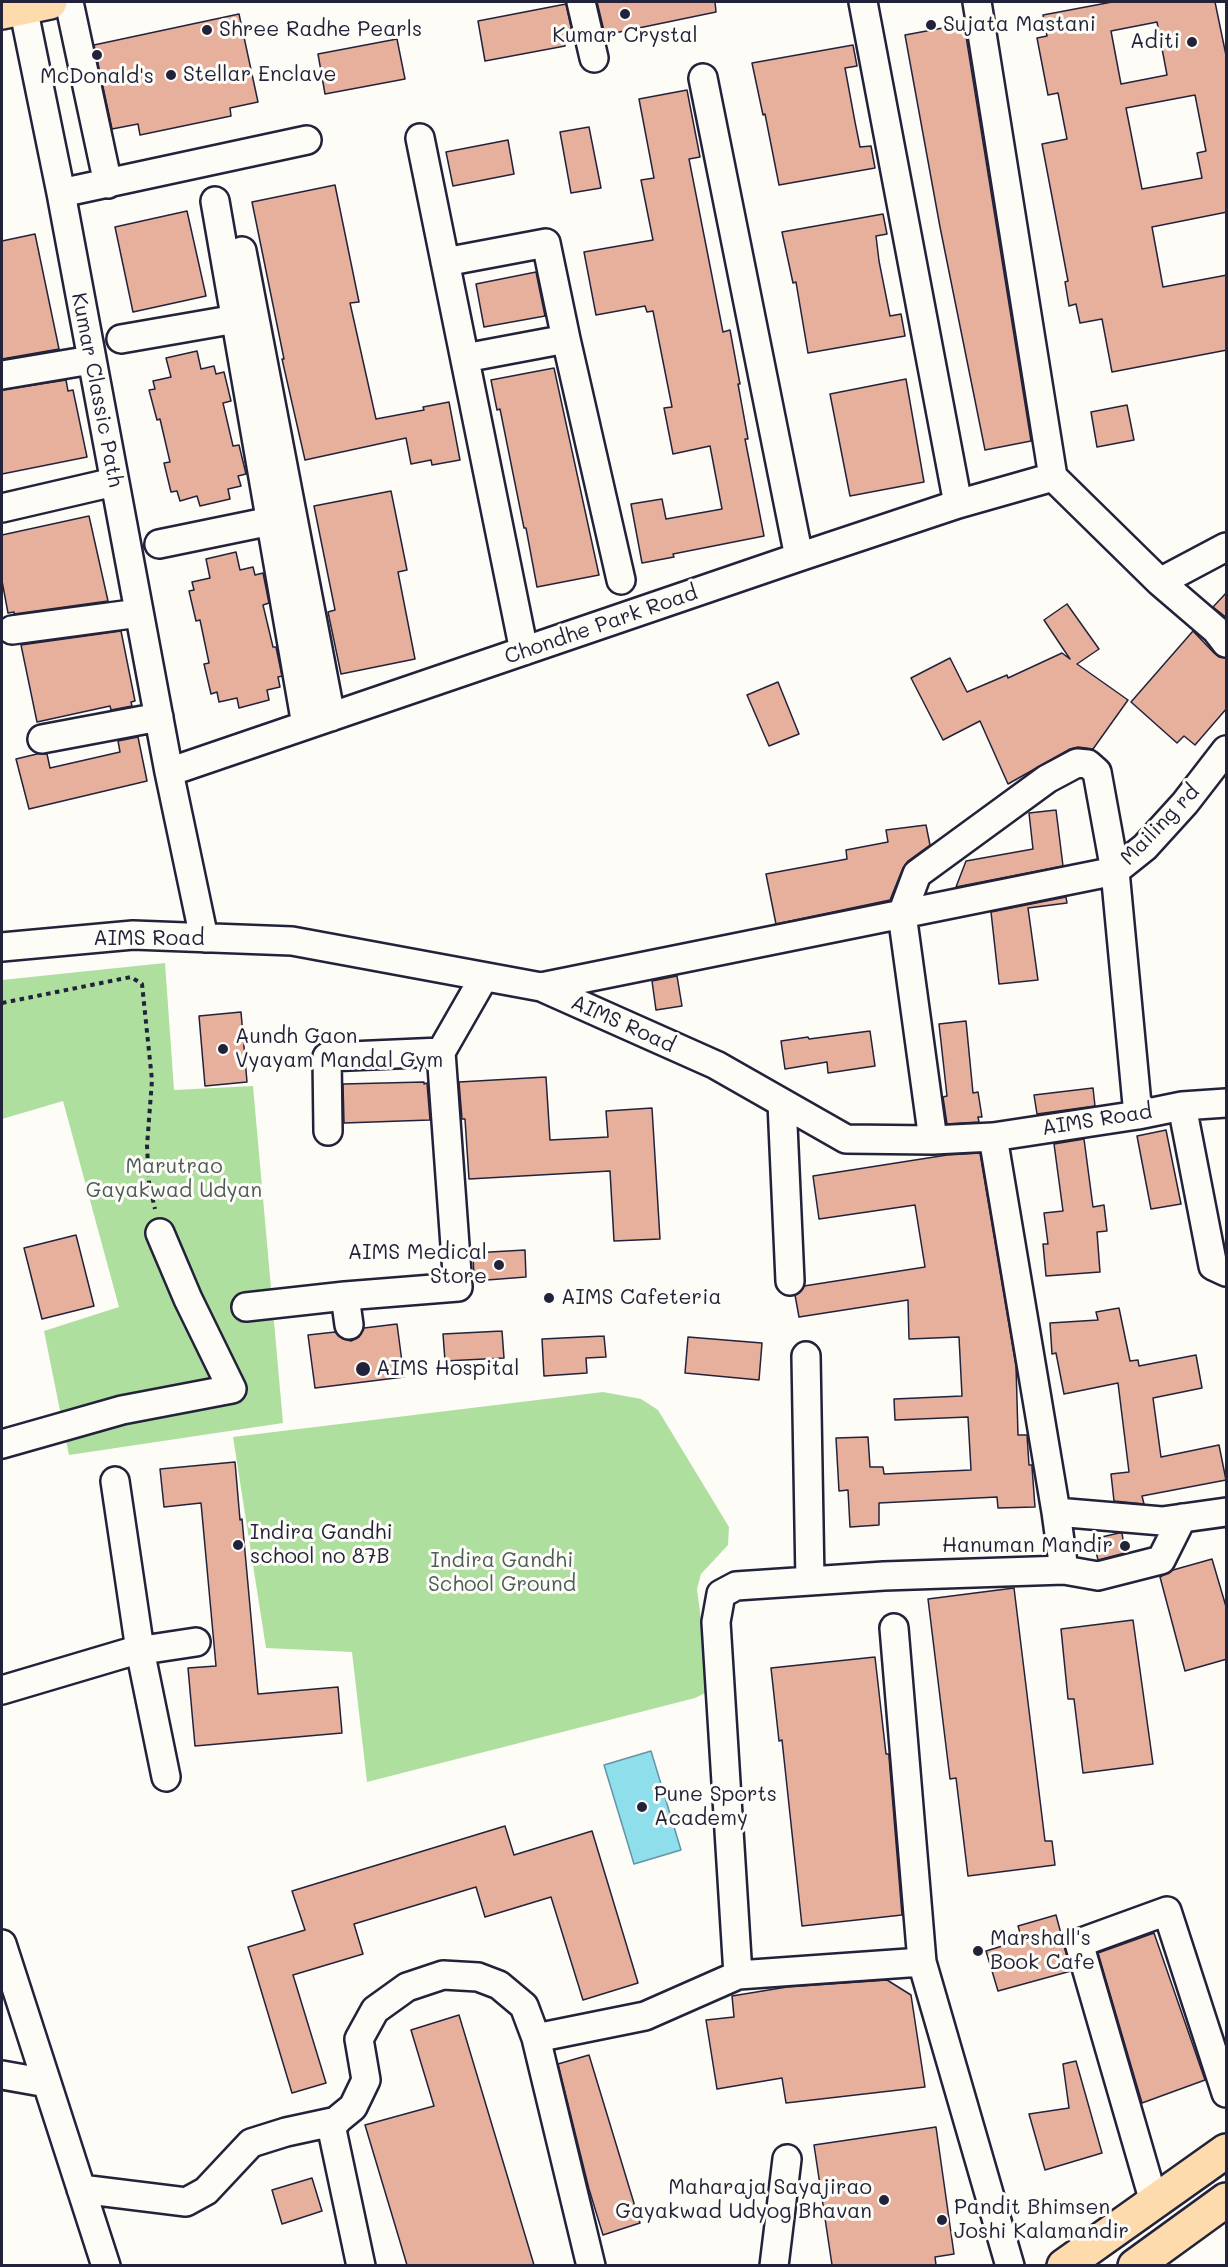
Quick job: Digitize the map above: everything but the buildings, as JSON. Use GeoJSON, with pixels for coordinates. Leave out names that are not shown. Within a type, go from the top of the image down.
{"type":"FeatureCollection","features":[{"type":"Feature","properties":{"kind":"main road"},"geometry":{"type":"LineString","coordinates":[[1064,2265],[1227,2151]]}},
{"type":"Feature","properties":{"kind":"main road"},"geometry":{"type":"LineString","coordinates":[[1135,2265],[1166,2255],[1227,2200]]}},
{"type":"Feature","properties":{"kind":"street"},"geometry":{"type":"LineString","coordinates":[[69,2],[108,184]]}},
{"type":"Feature","properties":{"kind":"street"},"geometry":{"type":"LineString","coordinates":[[581,2],[594,58]]}},
{"type":"Feature","properties":{"kind":"street"},"geometry":{"type":"LineString","coordinates":[[863,2],[958,504]]}},
{"type":"Feature","properties":{"kind":"street"},"geometry":{"type":"LineString","coordinates":[[977,2],[1053,477],[1160,582],[1216,630],[1227,643]]}},
{"type":"Feature","properties":{"kind":"street","name":"Kumar Classic Path"},"geometry":{"type":"LineString","coordinates":[[24,6],[169,772]]}},
{"type":"Feature","properties":{"kind":"street"},"geometry":{"type":"LineString","coordinates":[[703,78],[799,557]]}},
{"type":"Feature","properties":{"kind":"street"},"geometry":{"type":"LineString","coordinates":[[420,138],[524,651]]}},
{"type":"Feature","properties":{"kind":"street"},"geometry":{"type":"LineString","coordinates":[[61,193],[307,140]]}},
{"type":"Feature","properties":{"kind":"street"},"geometry":{"type":"LineString","coordinates":[[224,201],[319,721],[271,521],[236,319],[224,201]]}},
{"type":"Feature","properties":{"kind":"street"},"geometry":{"type":"LineString","coordinates":[[445,262],[546,243],[621,580]]}},
{"type":"Feature","properties":{"kind":"street"},"geometry":{"type":"LineString","coordinates":[[121,339],[236,319]]}},
{"type":"Feature","properties":{"kind":"street"},"geometry":{"type":"LineString","coordinates":[[465,358],[566,339]]}},
{"type":"Feature","properties":{"kind":"street"},"geometry":{"type":"LineString","coordinates":[[2,375],[92,360]]}},
{"type":"Feature","properties":{"kind":"street","name":"Chondhe Park Road"},"geometry":{"type":"LineString","coordinates":[[169,772],[799,557],[958,504],[1053,477]]}},
{"type":"Feature","properties":{"kind":"street"},"geometry":{"type":"LineString","coordinates":[[2,508],[114,482]]}},
{"type":"Feature","properties":{"kind":"street"},"geometry":{"type":"LineString","coordinates":[[159,544],[271,521]]}},
{"type":"Feature","properties":{"kind":"street"},"geometry":{"type":"LineString","coordinates":[[1160,582],[1227,548]]}},
{"type":"Feature","properties":{"kind":"street"},"geometry":{"type":"LineString","coordinates":[[12,630],[139,613]]}},
{"type":"Feature","properties":{"kind":"street"},"geometry":{"type":"LineString","coordinates":[[42,739],[159,717]]}},
{"type":"Feature","properties":{"kind":"street","name":"Mailing rd"},"geometry":{"type":"LineString","coordinates":[[1115,871],[1145,847],[1227,750]]}},
{"type":"Feature","properties":{"kind":"street"},"geometry":{"type":"LineString","coordinates":[[933,1140],[902,914],[917,874],[1047,779],[1077,764],[1088,764],[1097,772],[1115,871],[1138,1115]]}},
{"type":"Feature","properties":{"kind":"street"},"geometry":{"type":"LineString","coordinates":[[169,772],[204,938]]}},
{"type":"Feature","properties":{"kind":"street"},"geometry":{"type":"LineString","coordinates":[[541,987],[1115,871]]}},
{"type":"Feature","properties":{"kind":"street","name":"AIMS Road"},"geometry":{"type":"LineString","coordinates":[[2,947],[133,935],[292,941],[541,987],[716,1065],[846,1139],[933,1140],[993,1137],[1182,1106],[1227,1103]]}},
{"type":"Feature","properties":{"kind":"street"},"geometry":{"type":"LineString","coordinates":[[246,1307],[458,1287],[441,1052],[484,977]]}},
{"type":"Feature","properties":{"kind":"street"},"geometry":{"type":"LineString","coordinates":[[328,1131],[327,1057],[441,1052]]}},
{"type":"Feature","properties":{"kind":"street"},"geometry":{"type":"LineString","coordinates":[[782,1103],[789,1281]]}},
{"type":"Feature","properties":{"kind":"street"},"geometry":{"type":"LineString","coordinates":[[1182,1106],[1213,1266],[1227,1272]]}},
{"type":"Feature","properties":{"kind":"street"},"geometry":{"type":"LineString","coordinates":[[993,1137],[1064,1570]]}},
{"type":"Feature","properties":{"kind":"street"},"geometry":{"type":"LineString","coordinates":[[2,1444],[122,1410],[232,1389],[188,1299],[160,1233]]}},
{"type":"Feature","properties":{"kind":"street"},"geometry":{"type":"LineString","coordinates":[[345,1296],[349,1325]]}},
{"type":"Feature","properties":{"kind":"street"},"geometry":{"type":"LineString","coordinates":[[806,1356],[810,1581]]}},
{"type":"Feature","properties":{"kind":"street"},"geometry":{"type":"LineString","coordinates":[[115,1482],[140,1650],[166,1777]]}},
{"type":"Feature","properties":{"kind":"street"},"geometry":{"type":"LineString","coordinates":[[1056,1512],[1162,1521],[1227,1512]]}},
{"type":"Feature","properties":{"kind":"street"},"geometry":{"type":"LineString","coordinates":[[738,1976],[716,1622],[721,1594],[735,1586],[810,1581],[1064,1570],[1098,1576],[1161,1560],[1182,1518]]}},
{"type":"Feature","properties":{"kind":"street"},"geometry":{"type":"LineString","coordinates":[[894,1628],[922,1962],[1010,2265]]}},
{"type":"Feature","properties":{"kind":"street"},"geometry":{"type":"LineString","coordinates":[[2,1690],[140,1650],[196,1642]]}},
{"type":"Feature","properties":{"kind":"street"},"geometry":{"type":"LineString","coordinates":[[1154,2202],[1079,1943],[1167,1911],[1227,2093]]}},
{"type":"Feature","properties":{"kind":"street"},"geometry":{"type":"LineString","coordinates":[[2,1944],[106,2265]]}},
{"type":"Feature","properties":{"kind":"street"},"geometry":{"type":"LineString","coordinates":[[536,2038],[645,2016],[738,1976],[922,1962]]}},
{"type":"Feature","properties":{"kind":"street"},"geometry":{"type":"LineString","coordinates":[[361,2265],[331,2125],[353,2107],[366,2080],[359,2039],[375,2010],[407,1987],[443,1976],[478,1977],[499,1985],[524,2006],[536,2038],[591,2265]]}},
{"type":"Feature","properties":{"kind":"street"},"geometry":{"type":"LineString","coordinates":[[2,2075],[47,2083]]}},
{"type":"Feature","properties":{"kind":"street"},"geometry":{"type":"LineString","coordinates":[[81,2189],[186,2202],[207,2191],[251,2143],[286,2132],[337,2121]]}},
{"type":"Feature","properties":{"kind":"street"},"geometry":{"type":"LineString","coordinates":[[774,2265],[787,2160]]}},
{"type":"Feature","properties":{"kind":"path"},"geometry":{"type":"LineString","coordinates":[[2,1003],[130,977],[142,984],[152,1080],[147,1146],[149,1183],[160,1233]]}},
{"type":"Feature","properties":{"kind":"green space","name":"Marutrao Gayakwad Udyan"},"geometry":{"type":"Polygon","coordinates":[[[165,963],[174,1090],[253,1086],[283,1423],[69,1455],[44,1331],[119,1307],[63,1101],[2,1119],[2,980],[165,963]]]}},
{"type":"Feature","properties":{"kind":"green space","name":"Indira Gandhi School Ground"},"geometry":{"type":"Polygon","coordinates":[[[603,1392],[641,1399],[658,1410],[729,1527],[728,1545],[701,1574],[697,1589],[709,1681],[707,1692],[695,1698],[367,1782],[352,1652],[266,1648],[233,1437],[603,1392]]]}},
{"type":"Feature","properties":{"kind":"water","name":"Pune Sports Academy"},"geometry":{"type":"Polygon","coordinates":[[[651,1751],[681,1850],[634,1864],[604,1765],[651,1751]]]}},
{"type":"Feature","properties":{"kind":"place","name":"Kumar Crystal"},"geometry":{"type":"Point","coordinates":[625,14]}},
{"type":"Feature","properties":{"kind":"place","name":"Sujata Mastani"},"geometry":{"type":"Point","coordinates":[931,25]}},
{"type":"Feature","properties":{"kind":"place","name":"Shree Radhe Pearls"},"geometry":{"type":"Point","coordinates":[207,30]}},
{"type":"Feature","properties":{"kind":"place","name":"Aditi"},"geometry":{"type":"Point","coordinates":[1192,42]}},
{"type":"Feature","properties":{"kind":"place","name":"McDonald's"},"geometry":{"type":"Point","coordinates":[97,55]}},
{"type":"Feature","properties":{"kind":"place","name":"Stellar Enclave"},"geometry":{"type":"Point","coordinates":[171,75]}},
{"type":"Feature","properties":{"kind":"place","name":"Aundh Gaon Vyayam Mandal Gym"},"geometry":{"type":"Point","coordinates":[223,1049]}},
{"type":"Feature","properties":{"kind":"place","name":"AIMS Medical Store"},"geometry":{"type":"Point","coordinates":[499,1265]}},
{"type":"Feature","properties":{"kind":"place","name":"AIMS Cafeteria"},"geometry":{"type":"Point","coordinates":[549,1298]}},
{"type":"Feature","properties":{"kind":"place","name":"AIMS Hospital"},"geometry":{"type":"Point","coordinates":[363,1369]}},
{"type":"Feature","properties":{"kind":"place","name":"Indira Gandhi school no 87B"},"geometry":{"type":"Point","coordinates":[238,1545]}},
{"type":"Feature","properties":{"kind":"place","name":"Hanuman Mandir"},"geometry":{"type":"Point","coordinates":[1125,1546]}},
{"type":"Feature","properties":{"kind":"place","name":"Pune Sports Academy"},"geometry":{"type":"Point","coordinates":[642,1807]}},
{"type":"Feature","properties":{"kind":"place","name":"Marshall's Book Cafe"},"geometry":{"type":"Point","coordinates":[978,1951]}},
{"type":"Feature","properties":{"kind":"place","name":"Maharaja Sayajirao Gayakwad Udyog Bhavan"},"geometry":{"type":"Point","coordinates":[884,2200]}},
{"type":"Feature","properties":{"kind":"place","name":"Pandit Bhimsen Joshi Kalamandir"},"geometry":{"type":"Point","coordinates":[942,2220]}}]}
